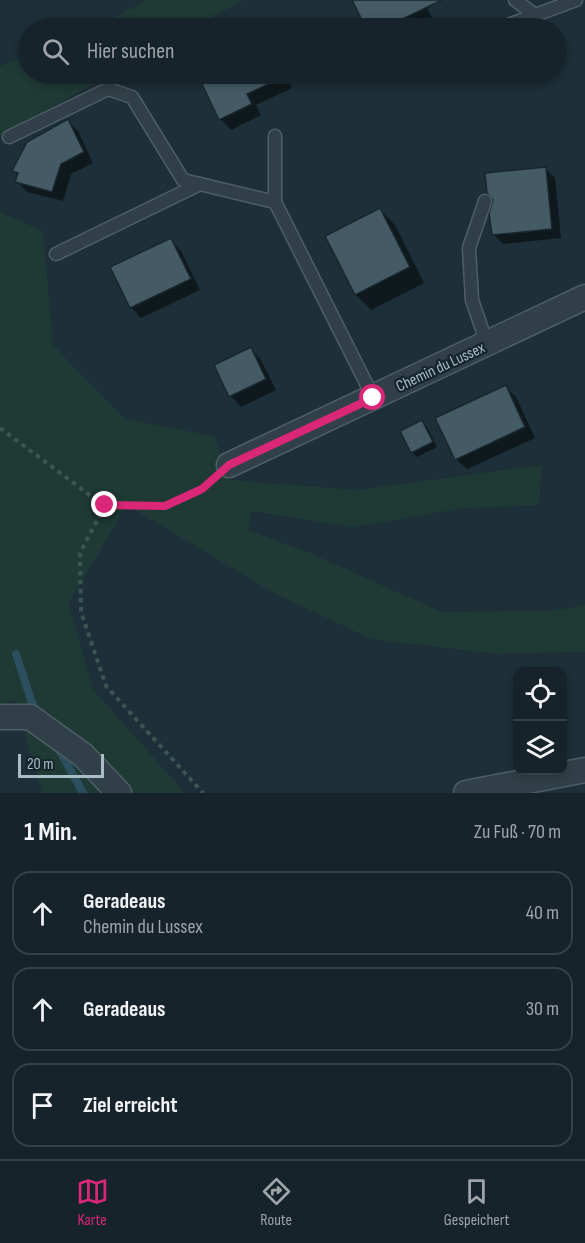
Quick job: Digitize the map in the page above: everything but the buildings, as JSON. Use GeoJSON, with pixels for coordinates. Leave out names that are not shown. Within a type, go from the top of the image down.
{"type":"FeatureCollection","features":[{"type":"Feature","properties":{"kind":"street","name":"Chemin du Lussex"},"geometry":{"type":"LineString","coordinates":[[229,465],[585,297]]}},
{"type":"Feature","properties":{"kind":"street"},"geometry":{"type":"LineString","coordinates":[[0,717],[30,717],[83,755],[119,793]]}},
{"type":"Feature","properties":{"kind":"street"},"geometry":{"type":"LineString","coordinates":[[466,793],[585,770]]}},
{"type":"Feature","properties":{"kind":"lane"},"geometry":{"type":"LineString","coordinates":[[515,0],[535,15]]}},
{"type":"Feature","properties":{"kind":"lane"},"geometry":{"type":"LineString","coordinates":[[527,18],[576,0]]}},
{"type":"Feature","properties":{"kind":"lane"},"geometry":{"type":"LineString","coordinates":[[9,137],[108,89],[132,97],[183,180],[275,202]]}},
{"type":"Feature","properties":{"kind":"lane"},"geometry":{"type":"LineString","coordinates":[[276,136],[275,202],[373,398]]}},
{"type":"Feature","properties":{"kind":"lane"},"geometry":{"type":"LineString","coordinates":[[56,254],[200,184]]}},
{"type":"Feature","properties":{"kind":"lane"},"geometry":{"type":"LineString","coordinates":[[485,201],[469,248],[472,300],[487,344]]}},
{"type":"Feature","properties":{"kind":"path"},"geometry":{"type":"LineString","coordinates":[[0,428],[105,505],[165,506],[202,489],[229,465]]}},
{"type":"Feature","properties":{"kind":"path"},"geometry":{"type":"LineString","coordinates":[[105,505],[80,553],[81,612],[102,675],[106,686],[203,793]]}},
{"type":"Feature","properties":{"kind":"green space"},"geometry":{"type":"Polygon","coordinates":[[[146,0],[244,0],[211,18],[114,18],[146,0]]]}},
{"type":"Feature","properties":{"kind":"green space"},"geometry":{"type":"Polygon","coordinates":[[[18,60],[18,84],[93,84],[0,136],[0,66],[18,60]]]}},
{"type":"Feature","properties":{"kind":"green space"},"geometry":{"type":"Polygon","coordinates":[[[0,212],[43,231],[53,345],[125,419],[214,436],[230,480],[358,490],[542,465],[539,505],[464,508],[353,527],[251,511],[249,530],[310,553],[442,612],[557,610],[585,605],[585,652],[497,654],[371,639],[274,593],[127,505],[69,603],[93,689],[185,793],[42,793],[15,700],[0,705],[0,212]]]}},
{"type":"Feature","properties":{"kind":"waterway"},"geometry":{"type":"LineString","coordinates":[[16,654],[32,703],[39,715]]}},
{"type":"Feature","properties":{"kind":"waterway"},"geometry":{"type":"LineString","coordinates":[[56,744],[83,793]]}},
{"type":"Feature","properties":{"kind":"route"},"geometry":{"type":"LineString","coordinates":[[105,505],[165,506],[202,489],[229,465],[373,398]]}}]}
